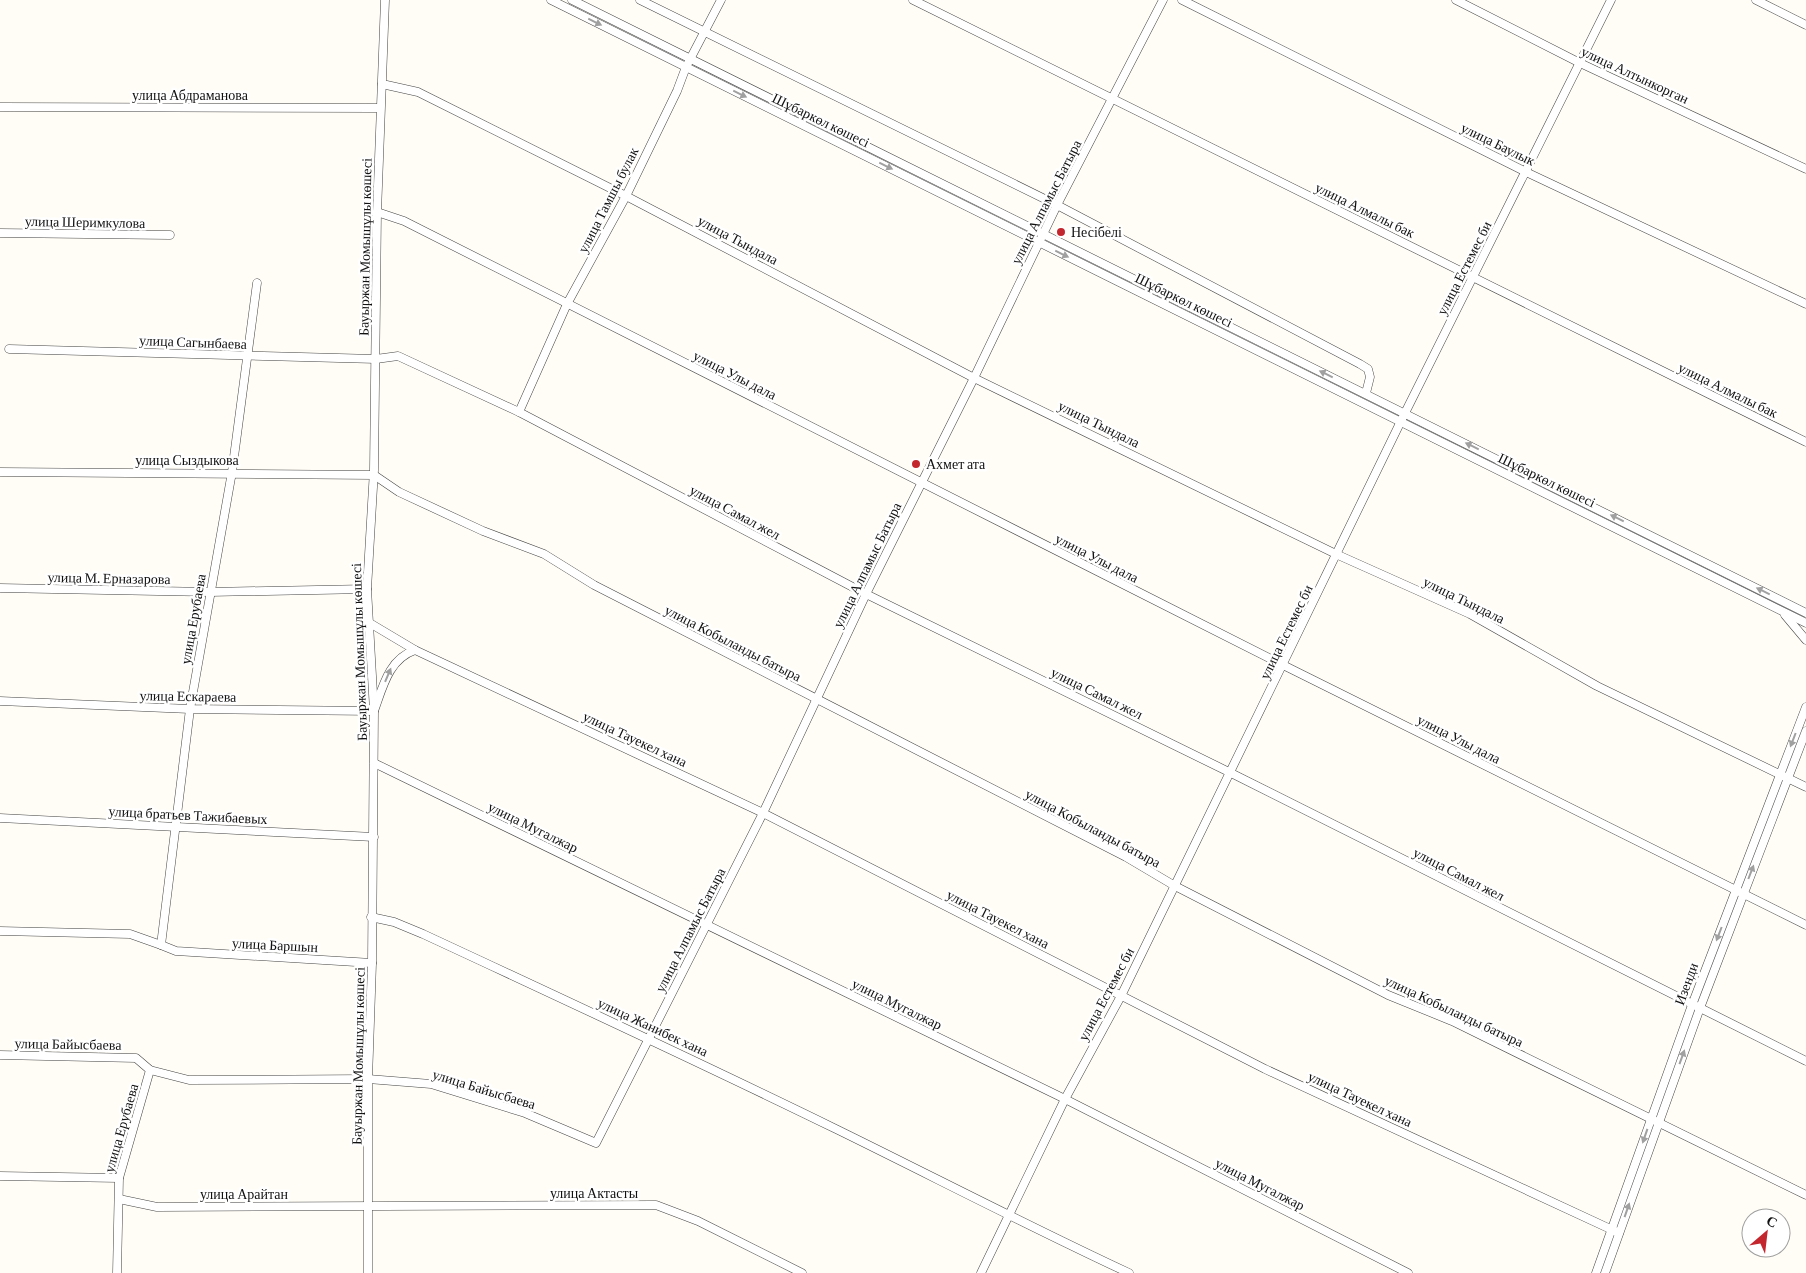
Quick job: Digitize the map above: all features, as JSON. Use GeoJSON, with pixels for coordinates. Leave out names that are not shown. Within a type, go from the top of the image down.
{"type":"FeatureCollection","features":[{"type":"Feature","properties":{"kind":"street","name":"Бауыржан Момышұлы көшесі"},"geometry":{"type":"LineString","coordinates":[[368,1273],[370,1207],[368,1080],[372,963],[374,710],[367,589],[374,475],[377,212],[385,0]]}},
{"type":"Feature","properties":{"kind":"street","name":"Шұбаркөл көшесі"},"geometry":{"type":"LineString","coordinates":[[551,0],[1806,622]]}},
{"type":"Feature","properties":{"kind":"street","name":"Шұбаркөл көшесі"},"geometry":{"type":"LineString","coordinates":[[572,0],[1806,613]]}},
{"type":"Feature","properties":{"kind":"street","name":"Шұбаркөл көшесі"},"geometry":{"type":"LineString","coordinates":[[640,0],[1058,205],[1368,369],[1370,377],[1366,393]]}},
{"type":"Feature","properties":{"kind":"street","name":"улица Тамшы булак"},"geometry":{"type":"LineString","coordinates":[[518,412],[567,304],[626,196],[677,91],[686,67],[721,0]]}},
{"type":"Feature","properties":{"kind":"street","name":"улица Алмалы бак"},"geometry":{"type":"LineString","coordinates":[[913,0],[1806,442]]}},
{"type":"Feature","properties":{"kind":"street","name":"улица Алпамыс Батыра"},"geometry":{"type":"LineString","coordinates":[[596,1143],[763,813],[866,594],[922,484],[1039,243],[1163,0]]}},
{"type":"Feature","properties":{"kind":"street","name":"улица Баулык"},"geometry":{"type":"LineString","coordinates":[[1182,0],[1526,172],[1806,304]]}},
{"type":"Feature","properties":{"kind":"street","name":"улица Алтынкорган"},"geometry":{"type":"LineString","coordinates":[[1456,0],[1580,63],[1806,168]]}},
{"type":"Feature","properties":{"kind":"street","name":"улица Естемес би"},"geometry":{"type":"LineString","coordinates":[[981,1273],[1065,1098],[1121,996],[1338,555],[1401,421],[1611,0]]}},
{"type":"Feature","properties":{"kind":"street"},"geometry":{"type":"LineString","coordinates":[[1756,0],[1806,25]]}},
{"type":"Feature","properties":{"kind":"street","name":"улица Тындала"},"geometry":{"type":"LineString","coordinates":[[382,84],[418,92],[626,196],[974,378],[1338,555],[1470,614],[1597,686],[1806,786]]}},
{"type":"Feature","properties":{"kind":"street","name":"улица Абдраманова"},"geometry":{"type":"LineString","coordinates":[[0,107],[380,108]]}},
{"type":"Feature","properties":{"kind":"street","name":"улица Улы дала"},"geometry":{"type":"LineString","coordinates":[[377,212],[404,220],[922,484],[1806,925]]}},
{"type":"Feature","properties":{"kind":"street","name":"улица Шеримкулова"},"geometry":{"type":"LineString","coordinates":[[0,234],[170,235]]}},
{"type":"Feature","properties":{"kind":"street","name":"улица Ерубаева"},"geometry":{"type":"LineString","coordinates":[[162,945],[178,827],[190,709],[232,472],[257,283]]}},
{"type":"Feature","properties":{"kind":"street","name":"улица Сагынбаева"},"geometry":{"type":"LineString","coordinates":[[9,349],[376,359]]}},
{"type":"Feature","properties":{"kind":"street","name":"улица Самал жел"},"geometry":{"type":"LineString","coordinates":[[376,359],[398,356],[518,412],[866,594],[1230,773],[1806,1061]]}},
{"type":"Feature","properties":{"kind":"street","name":"улица Сыздыкова"},"geometry":{"type":"LineString","coordinates":[[0,472],[232,472],[374,475]]}},
{"type":"Feature","properties":{"kind":"street","name":"улица Кобыланды батыра"},"geometry":{"type":"LineString","coordinates":[[374,475],[399,492],[432,508],[483,531],[544,554],[594,585],[1126,857],[1175,886],[1388,995],[1452,1021],[1658,1124],[1806,1195]]}},
{"type":"Feature","properties":{"kind":"street","name":"улица М. Ерназарова"},"geometry":{"type":"LineString","coordinates":[[0,588],[210,592],[367,589]]}},
{"type":"Feature","properties":{"kind":"street"},"geometry":{"type":"LineString","coordinates":[[1781,600],[1806,605]]}},
{"type":"Feature","properties":{"kind":"street"},"geometry":{"type":"LineString","coordinates":[[1778,608],[1806,640]]}},
{"type":"Feature","properties":{"kind":"street","name":"улица Тауекел хана"},"geometry":{"type":"LineString","coordinates":[[368,622],[415,650],[763,813],[1265,1069],[1616,1232]]}},
{"type":"Feature","properties":{"kind":"street"},"geometry":{"type":"LineString","coordinates":[[374,710],[392,666],[403,654],[415,650]]}},
{"type":"Feature","properties":{"kind":"street","name":"улица Ескараева"},"geometry":{"type":"LineString","coordinates":[[0,701],[190,709],[374,710]]}},
{"type":"Feature","properties":{"kind":"street","name":"Изенди"},"geometry":{"type":"LineString","coordinates":[[1606,1273],[1616,1232],[1650,1120],[1739,893],[1780,774],[1806,707]]}},
{"type":"Feature","properties":{"kind":"street","name":"Изенди"},"geometry":{"type":"LineString","coordinates":[[1739,893],[1806,731]]}},
{"type":"Feature","properties":{"kind":"street","name":"улица Мугалжар"},"geometry":{"type":"LineString","coordinates":[[374,763],[1065,1098],[1408,1273]]}},
{"type":"Feature","properties":{"kind":"street","name":"улица братьев Тажибаевых"},"geometry":{"type":"LineString","coordinates":[[0,818],[374,837]]}},
{"type":"Feature","properties":{"kind":"street","name":"улица Жанибек хана"},"geometry":{"type":"LineString","coordinates":[[371,917],[394,922],[423,934],[648,1038],[920,1170],[1008,1216],[1129,1273]]}},
{"type":"Feature","properties":{"kind":"street"},"geometry":{"type":"LineString","coordinates":[[0,931],[130,934],[162,945]]}},
{"type":"Feature","properties":{"kind":"street","name":"улица Баршын"},"geometry":{"type":"LineString","coordinates":[[162,945],[176,951],[372,963]]}},
{"type":"Feature","properties":{"kind":"street","name":"Изенди"},"geometry":{"type":"LineString","coordinates":[[1596,1273],[1616,1232],[1658,1124],[1696,1006]]}},
{"type":"Feature","properties":{"kind":"street","name":"улица Байысбаева"},"geometry":{"type":"LineString","coordinates":[[0,1055],[136,1058]]}},
{"type":"Feature","properties":{"kind":"street","name":"улица Ерубаева"},"geometry":{"type":"LineString","coordinates":[[117,1273],[119,1178],[150,1070],[136,1058]]}},
{"type":"Feature","properties":{"kind":"street","name":"улица Байысбаева"},"geometry":{"type":"LineString","coordinates":[[150,1070],[189,1080],[368,1080],[431,1084],[525,1113],[596,1143]]}},
{"type":"Feature","properties":{"kind":"street"},"geometry":{"type":"LineString","coordinates":[[0,1176],[119,1178]]}},
{"type":"Feature","properties":{"kind":"street","name":"улица Арайтан"},"geometry":{"type":"LineString","coordinates":[[119,1199],[157,1207],[370,1207]]}},
{"type":"Feature","properties":{"kind":"street","name":"улица Актасты"},"geometry":{"type":"LineString","coordinates":[[370,1207],[656,1206],[698,1221],[802,1273]]}},
{"type":"Feature","properties":{"kind":"place","name":"Несібелі"},"geometry":{"type":"Point","coordinates":[1061,232]}},
{"type":"Feature","properties":{"kind":"place","name":"Ахмет ата"},"geometry":{"type":"Point","coordinates":[916,464]}}]}
